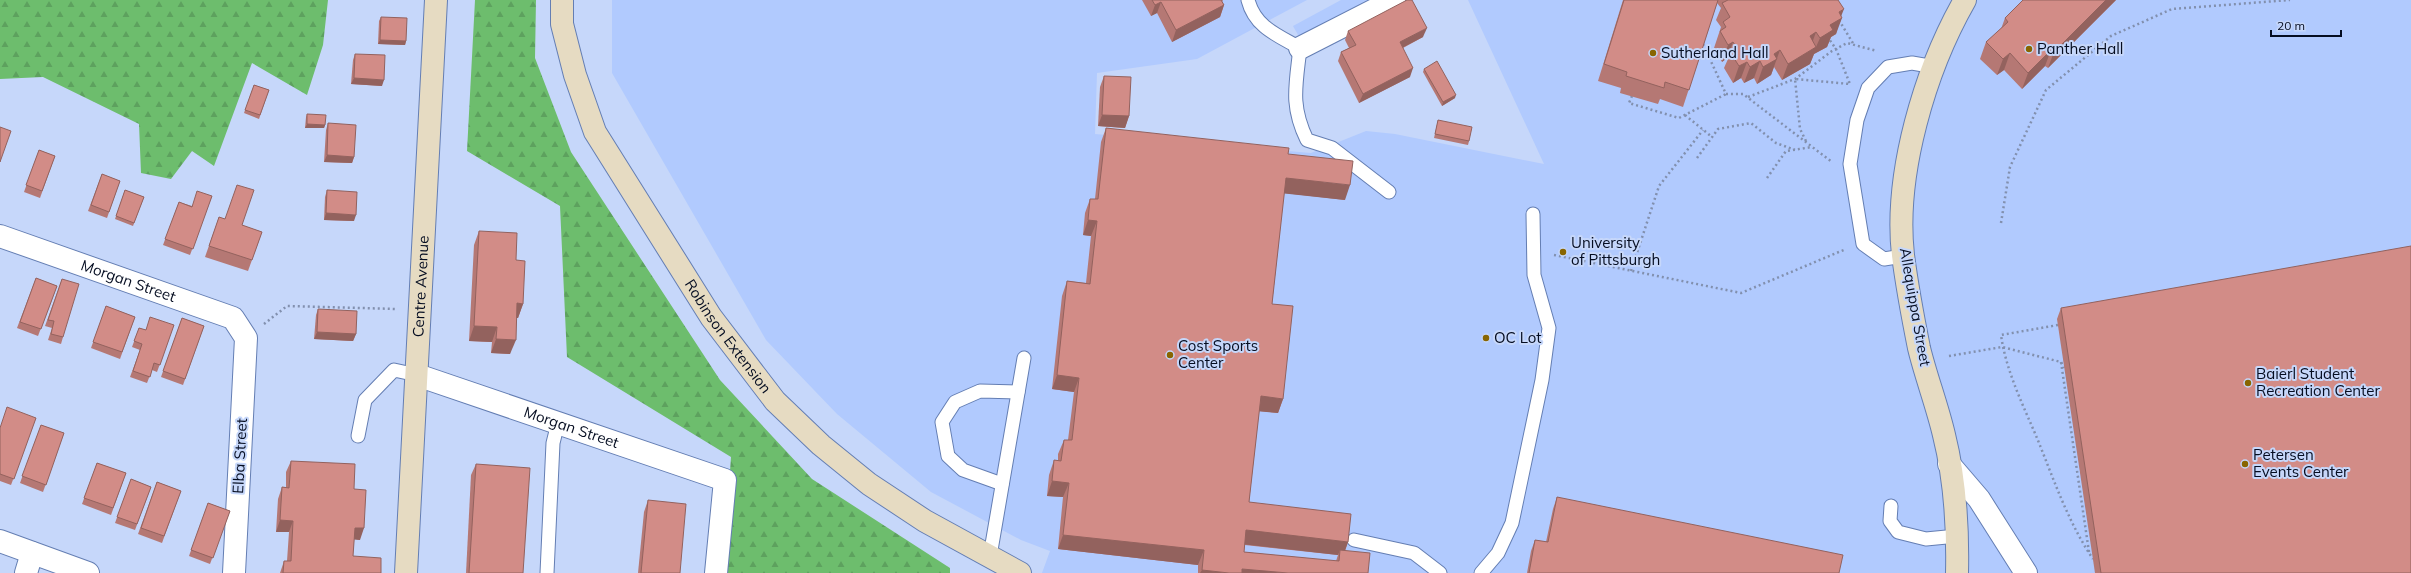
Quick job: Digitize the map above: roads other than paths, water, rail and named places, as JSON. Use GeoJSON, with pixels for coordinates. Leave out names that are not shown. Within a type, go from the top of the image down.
{"type":"FeatureCollection","features":[{"type":"Feature","properties":{"kind":"street","name":"Centre Avenue"},"geometry":{"type":"LineString","coordinates":[[406,573],[436,0]]}},
{"type":"Feature","properties":{"kind":"street","name":"Robinson Extension"},"geometry":{"type":"LineString","coordinates":[[562,0],[564,31],[575,75],[595,132],[711,317],[775,401],[820,444],[869,484],[925,521],[1020,573]]}},
{"type":"Feature","properties":{"kind":"street"},"geometry":{"type":"LineString","coordinates":[[1300,48],[1394,0]]}},
{"type":"Feature","properties":{"kind":"street","name":"Allequippa Street"},"geometry":{"type":"LineString","coordinates":[[1957,573],[1957,536],[1949,464],[1944,435],[1919,347],[1904,256],[1903,210],[1912,144],[1935,66],[1965,0]]}},
{"type":"Feature","properties":{"kind":"street","name":"Morgan Street"},"geometry":{"type":"LineString","coordinates":[[0,236],[233,318],[246,338]]}},
{"type":"Feature","properties":{"kind":"street","name":"Elba Street"},"geometry":{"type":"LineString","coordinates":[[234,573],[246,338]]}},
{"type":"Feature","properties":{"kind":"street","name":"Morgan Street"},"geometry":{"type":"LineString","coordinates":[[417,375],[725,480],[716,573]]}},
{"type":"Feature","properties":{"kind":"street"},"geometry":{"type":"LineString","coordinates":[[1949,464],[1979,500],[2026,573]]}},
{"type":"Feature","properties":{"kind":"street"},"geometry":{"type":"LineString","coordinates":[[0,541],[29,563],[88,573]]}},
{"type":"Feature","properties":{"kind":"lane"},"geometry":{"type":"LineString","coordinates":[[1248,0],[1251,13],[1267,30],[1300,48],[1294,104],[1299,125],[1307,140],[1332,148],[1389,192]]}},
{"type":"Feature","properties":{"kind":"lane"},"geometry":{"type":"LineString","coordinates":[[1904,256],[1884,259],[1863,244],[1850,164],[1857,120],[1868,88],[1888,67],[1912,63],[1935,66]]}},
{"type":"Feature","properties":{"kind":"lane"},"geometry":{"type":"LineString","coordinates":[[1481,573],[1498,553],[1512,523],[1542,380],[1549,328],[1534,275],[1534,214]]}},
{"type":"Feature","properties":{"kind":"lane"},"geometry":{"type":"LineString","coordinates":[[990,556],[1024,358]]}},
{"type":"Feature","properties":{"kind":"lane"},"geometry":{"type":"LineString","coordinates":[[358,436],[365,400],[394,370],[417,375]]}},
{"type":"Feature","properties":{"kind":"lane"},"geometry":{"type":"LineString","coordinates":[[1002,484],[963,470],[948,456],[942,422],[955,402],[980,391],[1018,392]]}},
{"type":"Feature","properties":{"kind":"lane"},"geometry":{"type":"LineString","coordinates":[[547,573],[553,443],[558,423]]}},
{"type":"Feature","properties":{"kind":"lane"},"geometry":{"type":"LineString","coordinates":[[1891,506],[1890,521],[1898,532],[1926,539],[1957,536]]}},
{"type":"Feature","properties":{"kind":"lane"},"geometry":{"type":"LineString","coordinates":[[1354,540],[1414,553],[1440,573]]}},
{"type":"Feature","properties":{"kind":"place","name":"Panther Hall"},"geometry":{"type":"Point","coordinates":[2029,49]}},
{"type":"Feature","properties":{"kind":"place","name":"Sutherland Hall"},"geometry":{"type":"Point","coordinates":[1653,53]}},
{"type":"Feature","properties":{"kind":"place","name":"University of Pittsburgh"},"geometry":{"type":"Point","coordinates":[1563,252]}},
{"type":"Feature","properties":{"kind":"place","name":"OC Lot"},"geometry":{"type":"Point","coordinates":[1486,338]}},
{"type":"Feature","properties":{"kind":"place","name":"Cost Sports Center"},"geometry":{"type":"Point","coordinates":[1170,355]}},
{"type":"Feature","properties":{"kind":"place","name":"Baierl Student Recreation Center"},"geometry":{"type":"Point","coordinates":[2248,383]}},
{"type":"Feature","properties":{"kind":"place","name":"Petersen Events Center"},"geometry":{"type":"Point","coordinates":[2245,464]}}]}
